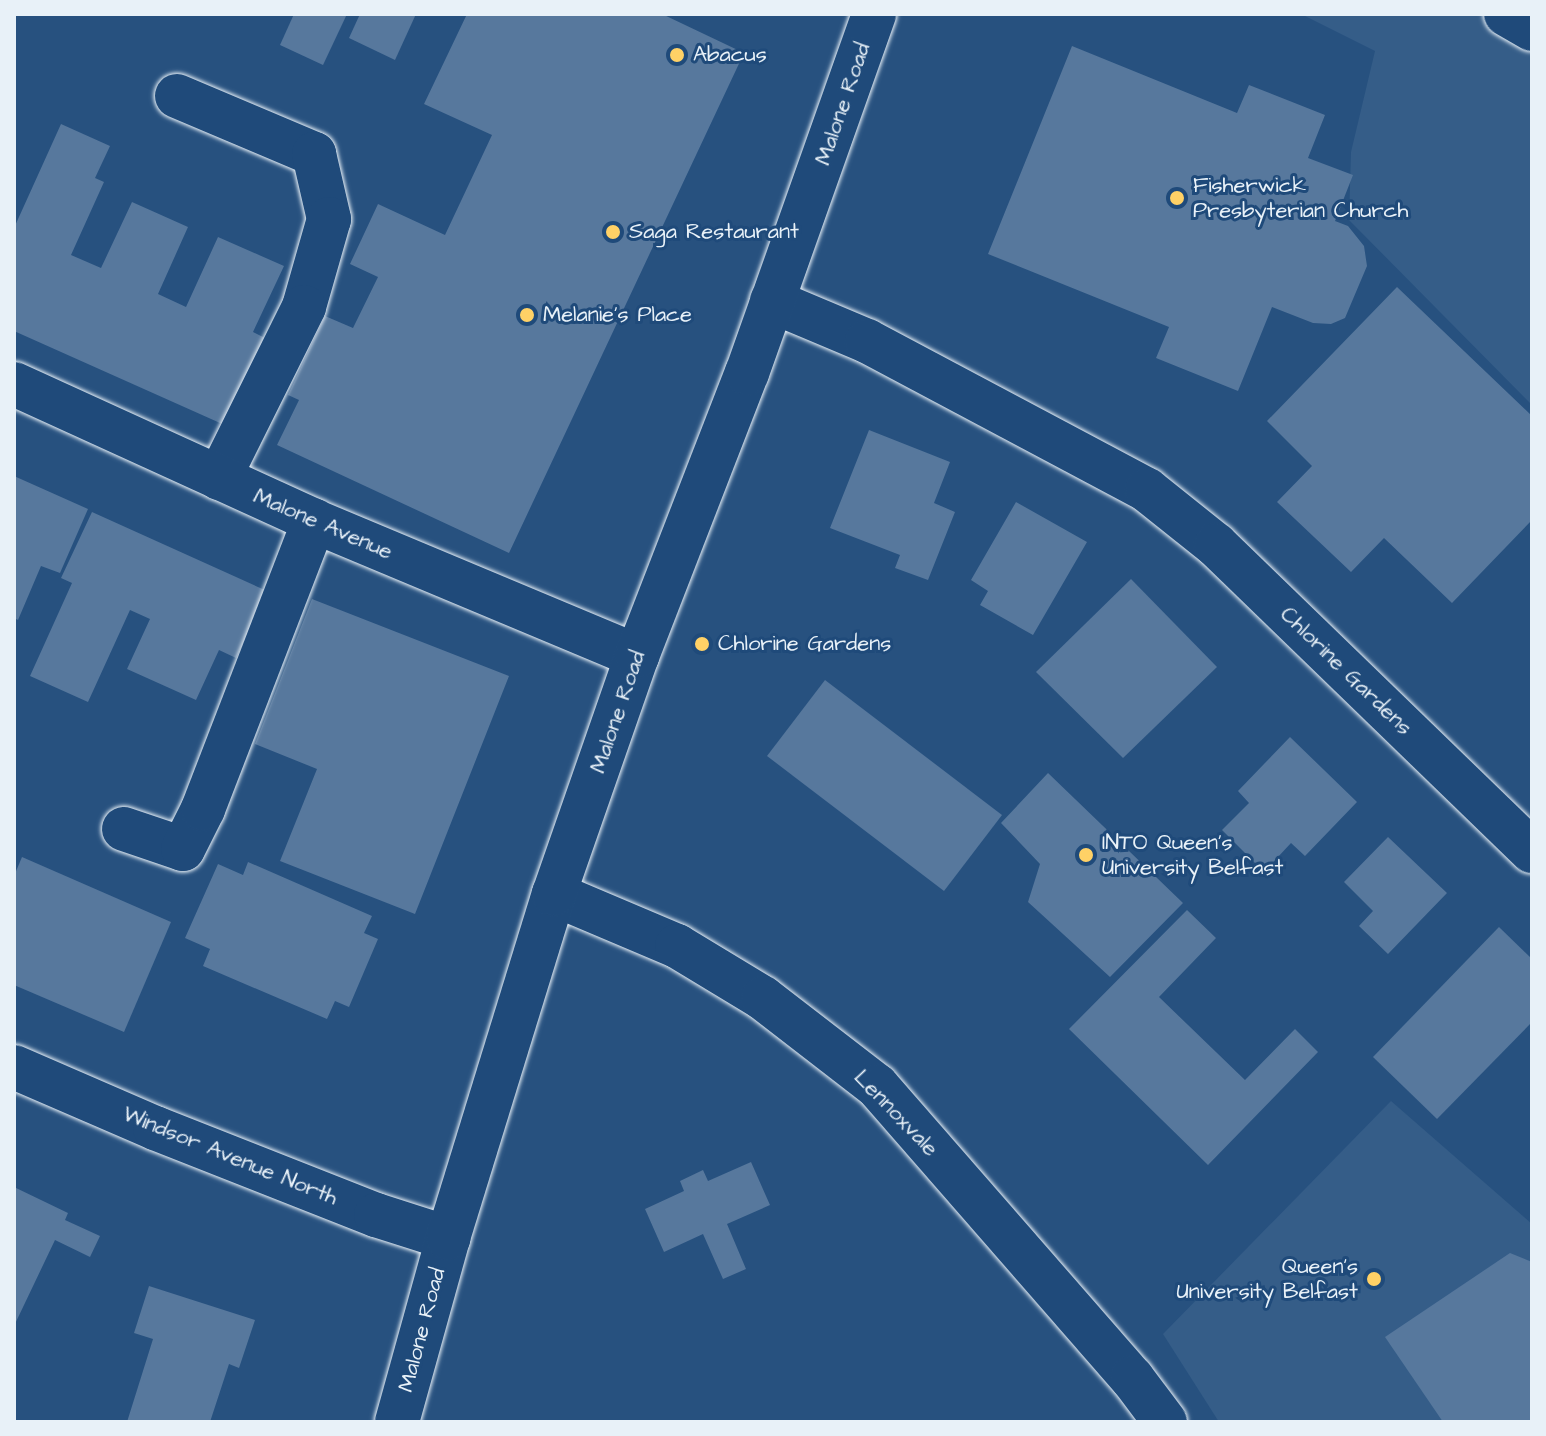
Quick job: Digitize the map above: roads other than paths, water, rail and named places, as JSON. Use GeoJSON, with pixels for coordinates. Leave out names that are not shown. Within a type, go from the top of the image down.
{"type":"FeatureCollection","features":[{"type":"Feature","properties":{"kind":"street","name":"Malone Road"},"geometry":{"type":"LineString","coordinates":[[397,1422],[448,1238],[554,894],[637,656],[772,301],[874,14]]}},
{"type":"Feature","properties":{"kind":"street"},"geometry":{"type":"LineString","coordinates":[[1506,14],[1532,29]]}},
{"type":"Feature","properties":{"kind":"street"},"geometry":{"type":"LineString","coordinates":[[177,96],[314,154],[329,219],[304,307],[219,478]]}},
{"type":"Feature","properties":{"kind":"street","name":"Chlorine Gardens"},"geometry":{"type":"LineString","coordinates":[[772,301],[867,341],[1147,490],[1216,545],[1532,851]]}},
{"type":"Feature","properties":{"kind":"street","name":"Malone Avenue"},"geometry":{"type":"LineString","coordinates":[[14,384],[314,521],[637,656]]}},
{"type":"Feature","properties":{"kind":"street"},"geometry":{"type":"LineString","coordinates":[[124,829],[183,849],[203,809],[314,521]]}},
{"type":"Feature","properties":{"kind":"street","name":"Lennoxvale"},"geometry":{"type":"LineString","coordinates":[[554,894],[677,946],[763,998],[877,1086],[1132,1378],[1165,1422]]}},
{"type":"Feature","properties":{"kind":"street","name":"Windsor Avenue North"},"geometry":{"type":"LineString","coordinates":[[14,1067],[155,1128],[376,1215],[448,1238]]}},
{"type":"Feature","properties":{"kind":"place","name":"Abacus"},"geometry":{"type":"Point","coordinates":[677,55]}},
{"type":"Feature","properties":{"kind":"place","name":"Fisherwick Presbyterian Church"},"geometry":{"type":"Point","coordinates":[1177,198]}},
{"type":"Feature","properties":{"kind":"place","name":"Saga Restaurant"},"geometry":{"type":"Point","coordinates":[613,232]}},
{"type":"Feature","properties":{"kind":"place","name":"Melanie’s Place"},"geometry":{"type":"Point","coordinates":[527,315]}},
{"type":"Feature","properties":{"kind":"place","name":"Chlorine Gardens"},"geometry":{"type":"Point","coordinates":[702,644]}},
{"type":"Feature","properties":{"kind":"place","name":"INTO Queen's University Belfast"},"geometry":{"type":"Point","coordinates":[1086,855]}},
{"type":"Feature","properties":{"kind":"place","name":"Queen's University Belfast"},"geometry":{"type":"Point","coordinates":[1374,1279]}}]}
